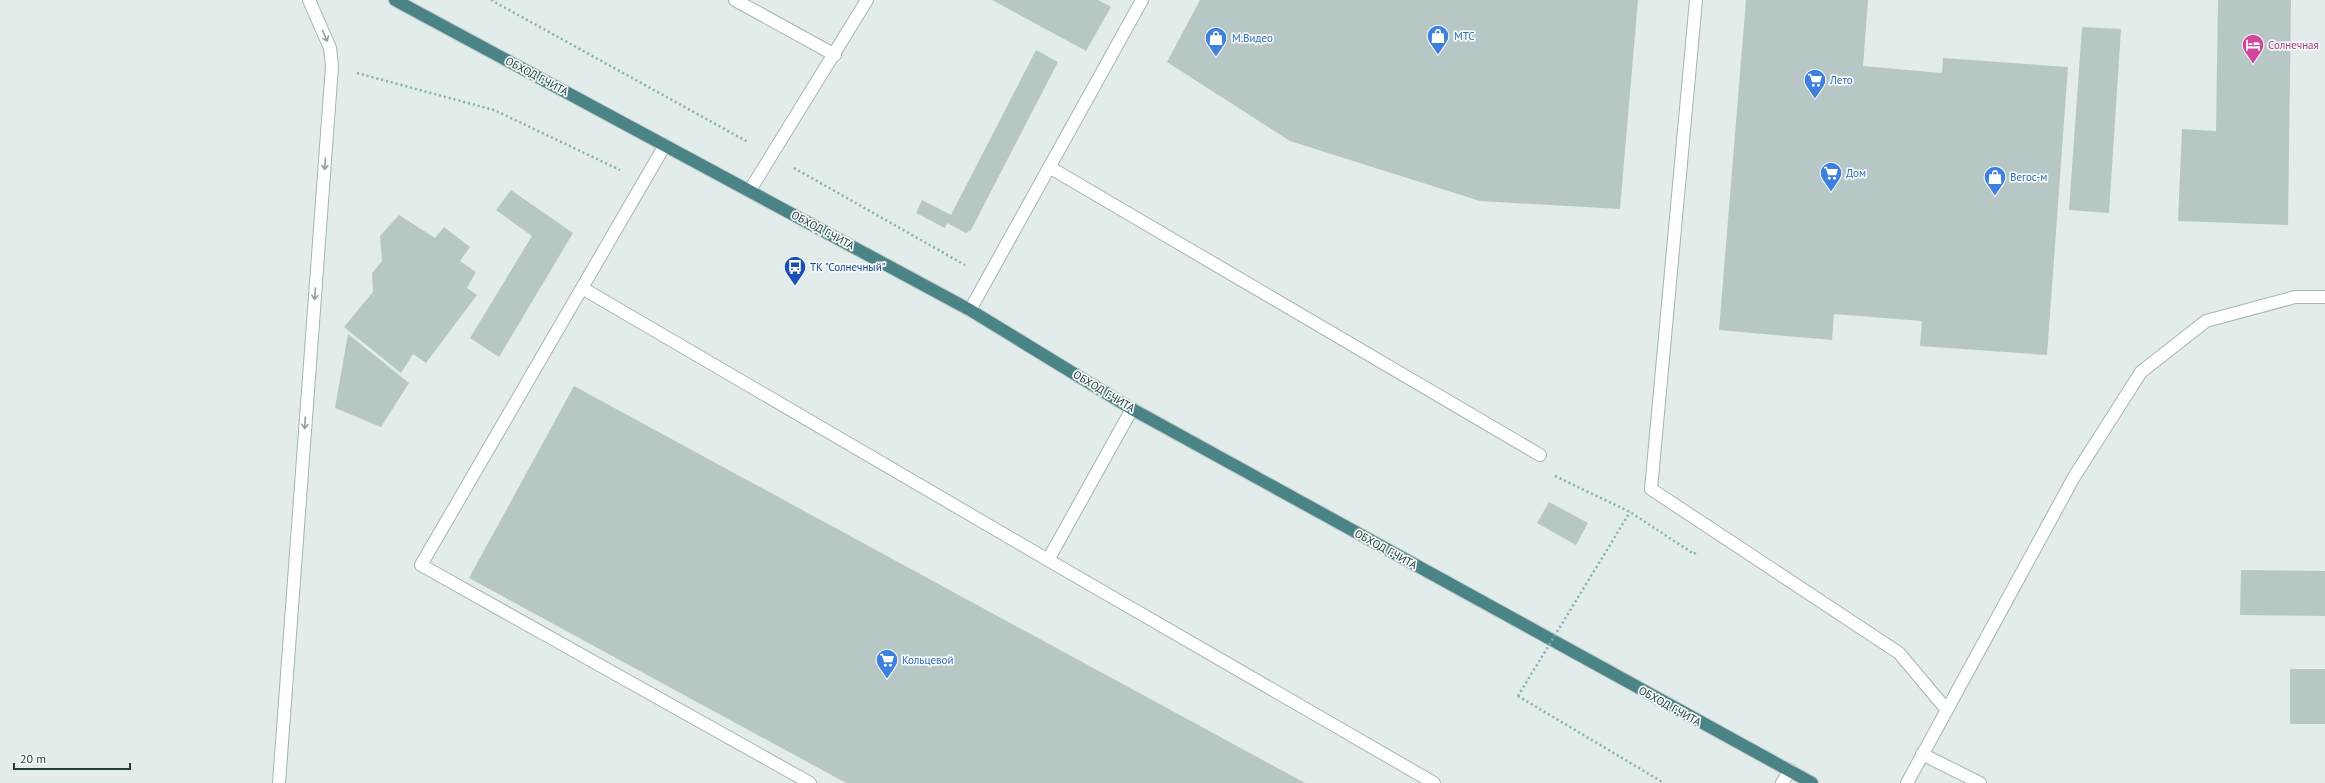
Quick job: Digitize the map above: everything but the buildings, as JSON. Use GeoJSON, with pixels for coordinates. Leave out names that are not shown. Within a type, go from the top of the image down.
{"type":"FeatureCollection","features":[{"type":"Feature","properties":{"kind":"highway","name":"ОБХОД Г.ЧИТА"},"geometry":{"type":"LineString","coordinates":[[395,0],[750,190],[970,310],[1132,409],[1694,720],[1812,783]]}},
{"type":"Feature","properties":{"kind":"street"},"geometry":{"type":"LineString","coordinates":[[279,783],[332,66],[330,48],[309,0]]}},
{"type":"Feature","properties":{"kind":"street"},"geometry":{"type":"LineString","coordinates":[[736,0],[835,55]]}},
{"type":"Feature","properties":{"kind":"street"},"geometry":{"type":"LineString","coordinates":[[750,190],[835,55],[867,0]]}},
{"type":"Feature","properties":{"kind":"street"},"geometry":{"type":"LineString","coordinates":[[970,310],[1142,0]]}},
{"type":"Feature","properties":{"kind":"street"},"geometry":{"type":"LineString","coordinates":[[1696,0],[1651,489],[1899,653],[1946,709]]}},
{"type":"Feature","properties":{"kind":"street"},"geometry":{"type":"LineString","coordinates":[[665,145],[421,565],[810,783]]}},
{"type":"Feature","properties":{"kind":"street"},"geometry":{"type":"LineString","coordinates":[[1049,167],[1540,455]]}},
{"type":"Feature","properties":{"kind":"street"},"geometry":{"type":"LineString","coordinates":[[582,288],[1434,783]]}},
{"type":"Feature","properties":{"kind":"street"},"geometry":{"type":"LineString","coordinates":[[1907,783],[1946,709],[2074,477],[2141,372],[2206,321],[2295,298],[2325,297]]}},
{"type":"Feature","properties":{"kind":"street"},"geometry":{"type":"LineString","coordinates":[[1048,560],[1132,409]]}},
{"type":"Feature","properties":{"kind":"street"},"geometry":{"type":"LineString","coordinates":[[1922,754],[1980,783]]}},
{"type":"Feature","properties":{"kind":"street"},"geometry":{"type":"LineString","coordinates":[[1782,783],[1790,770]]}},
{"type":"Feature","properties":{"kind":"path"},"geometry":{"type":"LineString","coordinates":[[491,0],[988,278]]}},
{"type":"Feature","properties":{"kind":"path"},"geometry":{"type":"LineString","coordinates":[[332,66],[494,110],[644,181]]}},
{"type":"Feature","properties":{"kind":"path"},"geometry":{"type":"LineString","coordinates":[[1556,477],[1630,512],[1694,554]]}},
{"type":"Feature","properties":{"kind":"path"},"geometry":{"type":"LineString","coordinates":[[1630,512],[1518,696],[1664,783]]}},
{"type":"Feature","properties":{"kind":"place","name":"МТС"},"geometry":{"type":"Point","coordinates":[1438,56]}},
{"type":"Feature","properties":{"kind":"place","name":"М.Видео"},"geometry":{"type":"Point","coordinates":[1216,58]}},
{"type":"Feature","properties":{"kind":"place","name":"Солнечная"},"geometry":{"type":"Point","coordinates":[2253,64]}},
{"type":"Feature","properties":{"kind":"place","name":"Лето"},"geometry":{"type":"Point","coordinates":[1815,100]}},
{"type":"Feature","properties":{"kind":"place","name":"Дом"},"geometry":{"type":"Point","coordinates":[1831,192]}},
{"type":"Feature","properties":{"kind":"place","name":"Вегос-м"},"geometry":{"type":"Point","coordinates":[1995,196]}},
{"type":"Feature","properties":{"kind":"place","name":"ТК \"Солнечный\""},"geometry":{"type":"Point","coordinates":[795,286]}},
{"type":"Feature","properties":{"kind":"place","name":"Кольцевой"},"geometry":{"type":"Point","coordinates":[887,680]}}]}
